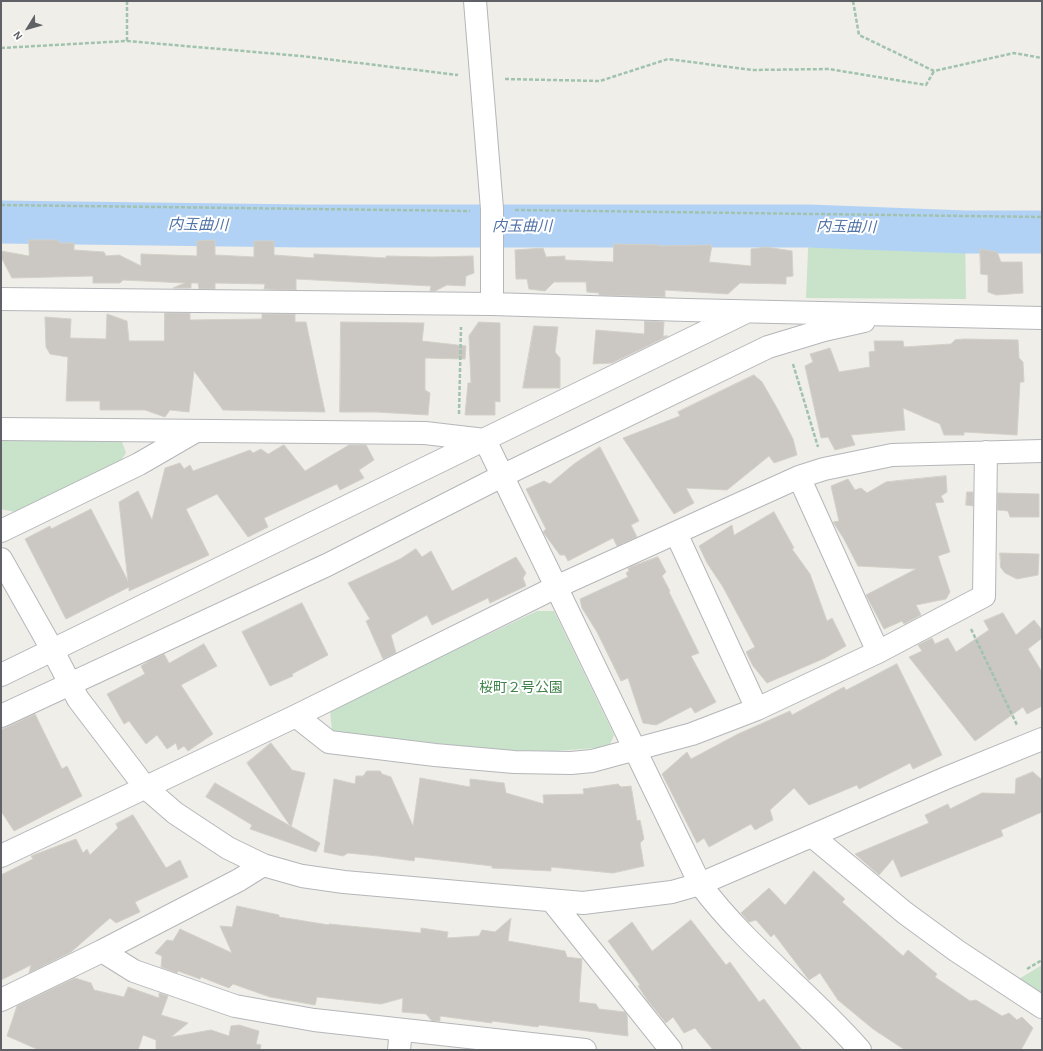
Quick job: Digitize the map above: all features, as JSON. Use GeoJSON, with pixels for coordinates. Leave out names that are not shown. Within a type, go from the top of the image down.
{"type":"FeatureCollection","features":[{"type":"Feature","properties":{"kind":"street"},"geometry":{"type":"LineString","coordinates":[[475,1],[492,210],[492,304]]}},
{"type":"Feature","properties":{"kind":"street"},"geometry":{"type":"LineString","coordinates":[[1,299],[462,305],[492,304],[1042,318]]}},
{"type":"Feature","properties":{"kind":"street"},"geometry":{"type":"LineString","coordinates":[[1,675],[53,651],[750,310]]}},
{"type":"Feature","properties":{"kind":"street"},"geometry":{"type":"LineString","coordinates":[[1,716],[327,565],[502,476],[761,351],[786,341],[897,314]]}},
{"type":"Feature","properties":{"kind":"street"},"geometry":{"type":"LineString","coordinates":[[1,429],[425,433],[453,435],[485,440]]}},
{"type":"Feature","properties":{"kind":"street"},"geometry":{"type":"LineString","coordinates":[[1,531],[139,464],[197,431]]}},
{"type":"Feature","properties":{"kind":"street"},"geometry":{"type":"LineString","coordinates":[[485,440],[700,884],[723,914],[777,969],[846,1033],[860,1050]]}},
{"type":"Feature","properties":{"kind":"street"},"geometry":{"type":"LineString","coordinates":[[1,856],[296,716],[556,587],[799,477],[824,469],[899,454],[1042,451]]}},
{"type":"Feature","properties":{"kind":"street"},"geometry":{"type":"LineString","coordinates":[[296,716],[329,742],[435,755],[514,762],[571,763],[592,761],[692,734],[757,709],[878,652],[984,596],[986,452]]}},
{"type":"Feature","properties":{"kind":"street"},"geometry":{"type":"LineString","coordinates":[[799,477],[878,652]]}},
{"type":"Feature","properties":{"kind":"street"},"geometry":{"type":"LineString","coordinates":[[676,533],[757,709]]}},
{"type":"Feature","properties":{"kind":"street"},"geometry":{"type":"LineString","coordinates":[[1,559],[53,651],[78,699],[145,787],[181,817],[228,848],[263,865],[302,876],[344,882],[583,903],[672,892],[700,884],[1042,739]]}},
{"type":"Feature","properties":{"kind":"street"},"geometry":{"type":"LineString","coordinates":[[812,836],[905,913],[957,951],[1042,1007]]}},
{"type":"Feature","properties":{"kind":"street"},"geometry":{"type":"LineString","coordinates":[[1,1000],[102,951],[239,880],[263,865]]}},
{"type":"Feature","properties":{"kind":"street"},"geometry":{"type":"LineString","coordinates":[[552,901],[671,1050]]}},
{"type":"Feature","properties":{"kind":"street"},"geometry":{"type":"LineString","coordinates":[[102,951],[134,970],[235,1006],[314,1020],[400,1040],[585,1050]]}},
{"type":"Feature","properties":{"kind":"path"},"geometry":{"type":"LineString","coordinates":[[127,1],[127,41]]}},
{"type":"Feature","properties":{"kind":"path"},"geometry":{"type":"LineString","coordinates":[[853,1],[859,35],[934,71],[1014,53],[1042,58]]}},
{"type":"Feature","properties":{"kind":"path"},"geometry":{"type":"LineString","coordinates":[[1,205],[1042,216]]}},
{"type":"Feature","properties":{"kind":"path"},"geometry":{"type":"LineString","coordinates":[[453,435],[459,421],[462,305]]}},
{"type":"Feature","properties":{"kind":"path"},"geometry":{"type":"LineString","coordinates":[[786,341],[824,469]]}},
{"type":"Feature","properties":{"kind":"path"},"geometry":{"type":"LineString","coordinates":[[962,608],[1019,729]]}},
{"type":"Feature","properties":{"kind":"green space"},"geometry":{"type":"Polygon","coordinates":[[[809,226],[965,232],[966,299],[806,298],[809,226]]]}},
{"type":"Feature","properties":{"kind":"green space"},"geometry":{"type":"Polygon","coordinates":[[[1,440],[117,440],[122,442],[126,453],[119,463],[15,512],[1,509],[1,440]]]}},
{"type":"Feature","properties":{"kind":"green space","name":"桜町２号公園"},"geometry":{"type":"Polygon","coordinates":[[[537,611],[554,611],[614,735],[609,747],[555,751],[495,750],[332,731],[330,710],[537,611]]]}},
{"type":"Feature","properties":{"kind":"green space"},"geometry":{"type":"Polygon","coordinates":[[[1042,965],[1042,999],[1014,982],[1042,965]]]}},
{"type":"Feature","properties":{"kind":"building"},"geometry":{"type":"Polygon","coordinates":[[[29,240],[57,240],[60,243],[74,243],[74,250],[104,252],[106,256],[119,255],[141,266],[141,254],[197,256],[197,241],[215,240],[215,255],[254,257],[254,241],[274,241],[274,255],[314,258],[314,254],[386,258],[386,256],[473,256],[474,273],[466,276],[465,286],[447,285],[435,291],[430,291],[431,286],[296,279],[296,290],[264,289],[265,284],[215,283],[215,289],[199,289],[198,283],[191,283],[191,288],[173,288],[185,283],[123,280],[120,283],[93,283],[93,276],[12,278],[1,257],[1,251],[29,256],[29,240]]]}},
{"type":"Feature","properties":{"kind":"building"},"geometry":{"type":"Polygon","coordinates":[[[614,244],[659,246],[712,245],[709,262],[751,266],[751,249],[766,247],[792,251],[793,276],[786,277],[786,284],[740,283],[728,294],[665,290],[665,297],[599,295],[599,293],[587,292],[586,282],[554,282],[545,291],[529,289],[527,279],[516,279],[515,250],[543,248],[546,257],[565,256],[565,260],[613,262],[614,244]]]}},
{"type":"Feature","properties":{"kind":"building"},"geometry":{"type":"Polygon","coordinates":[[[980,249],[997,252],[1001,262],[1022,262],[1023,293],[996,295],[988,292],[988,275],[981,274],[980,249]]]}},
{"type":"Feature","properties":{"kind":"building"},"geometry":{"type":"Polygon","coordinates":[[[165,313],[190,313],[190,320],[262,319],[262,314],[295,314],[295,322],[306,322],[325,412],[223,410],[194,371],[189,412],[170,410],[165,417],[145,410],[100,410],[100,401],[66,401],[68,357],[50,354],[46,347],[45,317],[71,319],[70,338],[106,339],[107,314],[127,321],[129,341],[164,341],[165,313]]]}},
{"type":"Feature","properties":{"kind":"building"},"geometry":{"type":"Polygon","coordinates":[[[645,321],[664,322],[663,336],[668,336],[612,363],[593,364],[596,330],[644,334],[645,321]]]}},
{"type":"Feature","properties":{"kind":"building"},"geometry":{"type":"Polygon","coordinates":[[[341,322],[424,323],[422,341],[466,346],[465,359],[425,358],[425,390],[430,393],[428,415],[376,412],[340,412],[341,322]]]}},
{"type":"Feature","properties":{"kind":"building"},"geometry":{"type":"Polygon","coordinates":[[[479,322],[500,323],[500,402],[495,401],[495,415],[465,415],[468,383],[471,383],[469,336],[479,322]]]}},
{"type":"Feature","properties":{"kind":"building"},"geometry":{"type":"Polygon","coordinates":[[[534,326],[558,327],[555,352],[560,358],[560,388],[523,388],[534,326]]]}},
{"type":"Feature","properties":{"kind":"building"},"geometry":{"type":"Polygon","coordinates":[[[955,340],[1018,340],[1019,358],[1023,362],[1024,382],[1020,382],[1017,435],[964,432],[964,435],[944,435],[940,424],[903,408],[905,430],[851,435],[855,445],[835,450],[828,437],[821,438],[805,366],[813,362],[810,354],[830,348],[839,372],[870,367],[869,352],[875,351],[874,341],[903,341],[904,347],[951,344],[955,340]]]}},
{"type":"Feature","properties":{"kind":"building"},"geometry":{"type":"Polygon","coordinates":[[[754,375],[762,382],[777,408],[793,439],[797,455],[774,463],[769,456],[727,490],[686,488],[694,503],[674,514],[623,438],[680,416],[678,412],[754,375]]]}},
{"type":"Feature","properties":{"kind":"building"},"geometry":{"type":"Polygon","coordinates":[[[284,445],[305,471],[349,445],[366,445],[374,460],[359,470],[364,478],[340,490],[337,484],[264,518],[268,527],[248,537],[217,494],[186,509],[209,555],[129,591],[129,587],[66,619],[25,539],[50,526],[51,529],[91,509],[128,581],[119,502],[138,491],[152,520],[165,468],[180,463],[184,469],[190,465],[193,471],[250,450],[253,453],[261,449],[268,454],[284,445]]]}},
{"type":"Feature","properties":{"kind":"building"},"geometry":{"type":"Polygon","coordinates":[[[600,447],[639,521],[631,525],[637,537],[617,546],[613,538],[568,561],[565,555],[560,555],[543,532],[546,529],[526,489],[544,481],[550,484],[574,464],[600,447]]]}},
{"type":"Feature","properties":{"kind":"building"},"geometry":{"type":"Polygon","coordinates":[[[946,476],[947,492],[941,496],[944,502],[935,503],[950,552],[938,556],[950,592],[946,599],[916,605],[921,615],[904,624],[902,621],[884,629],[866,595],[916,569],[858,566],[833,522],[839,521],[831,486],[848,479],[855,490],[861,488],[867,493],[886,482],[946,476]]]}},
{"type":"Feature","properties":{"kind":"building"},"geometry":{"type":"Polygon","coordinates":[[[967,492],[973,492],[973,506],[966,505],[967,492]]]}},
{"type":"Feature","properties":{"kind":"building"},"geometry":{"type":"Polygon","coordinates":[[[998,493],[1039,494],[1039,517],[1010,517],[1008,511],[998,510],[998,493]]]}},
{"type":"Feature","properties":{"kind":"building"},"geometry":{"type":"Polygon","coordinates":[[[774,512],[794,548],[792,549],[810,574],[827,621],[832,618],[846,646],[825,658],[767,683],[753,666],[746,652],[755,647],[723,587],[707,563],[699,546],[732,525],[734,535],[774,512]]]}},
{"type":"Feature","properties":{"kind":"building"},"geometry":{"type":"Polygon","coordinates":[[[416,549],[422,557],[431,551],[452,591],[516,557],[526,573],[523,578],[526,586],[490,603],[488,598],[432,625],[427,615],[391,635],[396,653],[383,659],[366,621],[370,619],[348,583],[400,559],[416,549]]]}},
{"type":"Feature","properties":{"kind":"building"},"geometry":{"type":"Polygon","coordinates":[[[1000,553],[1039,554],[1038,575],[1017,579],[1005,573],[1001,568],[1000,553]]]}},
{"type":"Feature","properties":{"kind":"building"},"geometry":{"type":"Polygon","coordinates":[[[658,557],[666,572],[662,576],[699,653],[691,656],[716,702],[695,713],[691,707],[656,725],[643,723],[628,678],[621,681],[597,632],[582,608],[580,599],[628,577],[626,573],[629,571],[628,568],[658,557]]]}},
{"type":"Feature","properties":{"kind":"building"},"geometry":{"type":"Polygon","coordinates":[[[302,603],[328,655],[292,674],[293,676],[270,686],[242,632],[302,603]]]}},
{"type":"Feature","properties":{"kind":"building"},"geometry":{"type":"Polygon","coordinates":[[[1003,613],[1016,635],[1034,620],[1042,630],[1042,638],[1028,649],[1042,672],[1042,706],[1027,714],[1023,707],[975,741],[909,657],[922,651],[918,645],[932,638],[935,644],[948,638],[956,652],[989,630],[984,621],[1003,613]]]}},
{"type":"Feature","properties":{"kind":"building"},"geometry":{"type":"Polygon","coordinates":[[[204,644],[217,666],[181,685],[213,734],[188,751],[184,746],[178,750],[176,743],[167,749],[157,735],[146,744],[129,721],[124,724],[107,694],[145,674],[141,666],[151,660],[164,654],[169,663],[204,644]]]}},
{"type":"Feature","properties":{"kind":"building"},"geometry":{"type":"Polygon","coordinates":[[[897,664],[942,755],[913,769],[910,763],[859,789],[857,785],[809,805],[794,788],[770,810],[773,820],[755,830],[751,824],[709,847],[704,838],[697,843],[662,774],[687,752],[691,759],[738,734],[790,711],[792,715],[844,687],[846,690],[897,664]]]}},
{"type":"Feature","properties":{"kind":"building"},"geometry":{"type":"Polygon","coordinates":[[[35,714],[62,769],[67,766],[82,796],[14,831],[1,811],[1,730],[35,714]]]}},
{"type":"Feature","properties":{"kind":"building"},"geometry":{"type":"Polygon","coordinates":[[[271,743],[292,770],[305,773],[291,827],[247,763],[271,743]]]}},
{"type":"Feature","properties":{"kind":"building"},"geometry":{"type":"Polygon","coordinates":[[[367,771],[380,771],[382,774],[391,777],[413,826],[420,778],[470,787],[470,779],[504,783],[506,793],[544,804],[543,795],[584,794],[583,789],[618,784],[621,787],[631,786],[637,821],[640,820],[644,839],[640,843],[644,866],[613,873],[551,867],[551,871],[492,868],[492,866],[415,857],[414,861],[348,853],[343,856],[324,852],[334,779],[355,784],[356,776],[363,776],[367,771]]]}},
{"type":"Feature","properties":{"kind":"building"},"geometry":{"type":"Polygon","coordinates":[[[1033,772],[1042,780],[1042,812],[1001,830],[1003,836],[901,877],[893,859],[879,875],[855,854],[929,823],[925,815],[948,804],[950,809],[982,793],[1015,794],[1016,779],[1033,772]]]}},
{"type":"Feature","properties":{"kind":"building"},"geometry":{"type":"Polygon","coordinates":[[[215,783],[320,843],[316,852],[250,829],[252,825],[206,797],[215,783]]]}},
{"type":"Feature","properties":{"kind":"building"},"geometry":{"type":"Polygon","coordinates":[[[133,815],[166,868],[180,860],[188,877],[135,902],[140,912],[116,923],[110,918],[71,952],[29,973],[31,965],[1,980],[1,875],[33,859],[31,856],[76,839],[83,853],[87,849],[90,855],[118,828],[116,824],[133,815]]]}},
{"type":"Feature","properties":{"kind":"building"},"geometry":{"type":"Polygon","coordinates":[[[814,871],[845,899],[842,902],[903,956],[908,950],[937,974],[935,977],[970,1001],[976,1000],[1002,1016],[1009,1013],[1017,1020],[1022,1017],[1033,1028],[1021,1050],[905,1050],[873,1029],[838,1000],[820,973],[809,980],[774,934],[771,937],[756,920],[749,922],[741,913],[769,888],[785,905],[814,871]]]}},
{"type":"Feature","properties":{"kind":"building"},"geometry":{"type":"Polygon","coordinates":[[[237,906],[279,915],[279,917],[329,925],[421,933],[421,928],[448,932],[447,938],[479,936],[482,930],[495,932],[511,918],[508,941],[565,951],[567,957],[582,959],[579,1002],[596,1004],[599,1009],[625,1012],[627,1015],[628,1036],[539,1025],[538,1027],[492,1021],[492,1023],[440,1016],[440,1021],[432,1021],[426,1014],[402,1012],[403,998],[381,1004],[317,997],[315,1005],[270,997],[233,984],[229,988],[201,977],[200,979],[161,967],[162,956],[155,953],[167,940],[173,941],[180,929],[232,953],[220,926],[232,927],[237,906]]]}},
{"type":"Feature","properties":{"kind":"building"},"geometry":{"type":"Polygon","coordinates":[[[691,920],[726,965],[730,962],[759,1002],[764,999],[802,1050],[713,1050],[695,1028],[684,1033],[673,1017],[666,1023],[648,1001],[638,986],[640,985],[608,941],[632,922],[652,951],[691,920]]]}},
{"type":"Feature","properties":{"kind":"building"},"geometry":{"type":"Polygon","coordinates":[[[75,978],[91,983],[94,990],[124,997],[128,987],[159,998],[159,993],[168,996],[161,1015],[188,1023],[171,1037],[211,1030],[229,1036],[231,1026],[239,1025],[259,1031],[256,1044],[261,1045],[260,1050],[156,1050],[156,1040],[143,1035],[138,1050],[39,1050],[7,1036],[17,1006],[75,978]]]}},
{"type":"Feature","properties":{"kind":"waterway","name":"内玉曲川"},"geometry":{"type":"LineString","coordinates":[[1,222],[304,226],[809,226],[965,232],[1042,232]]}}]}
